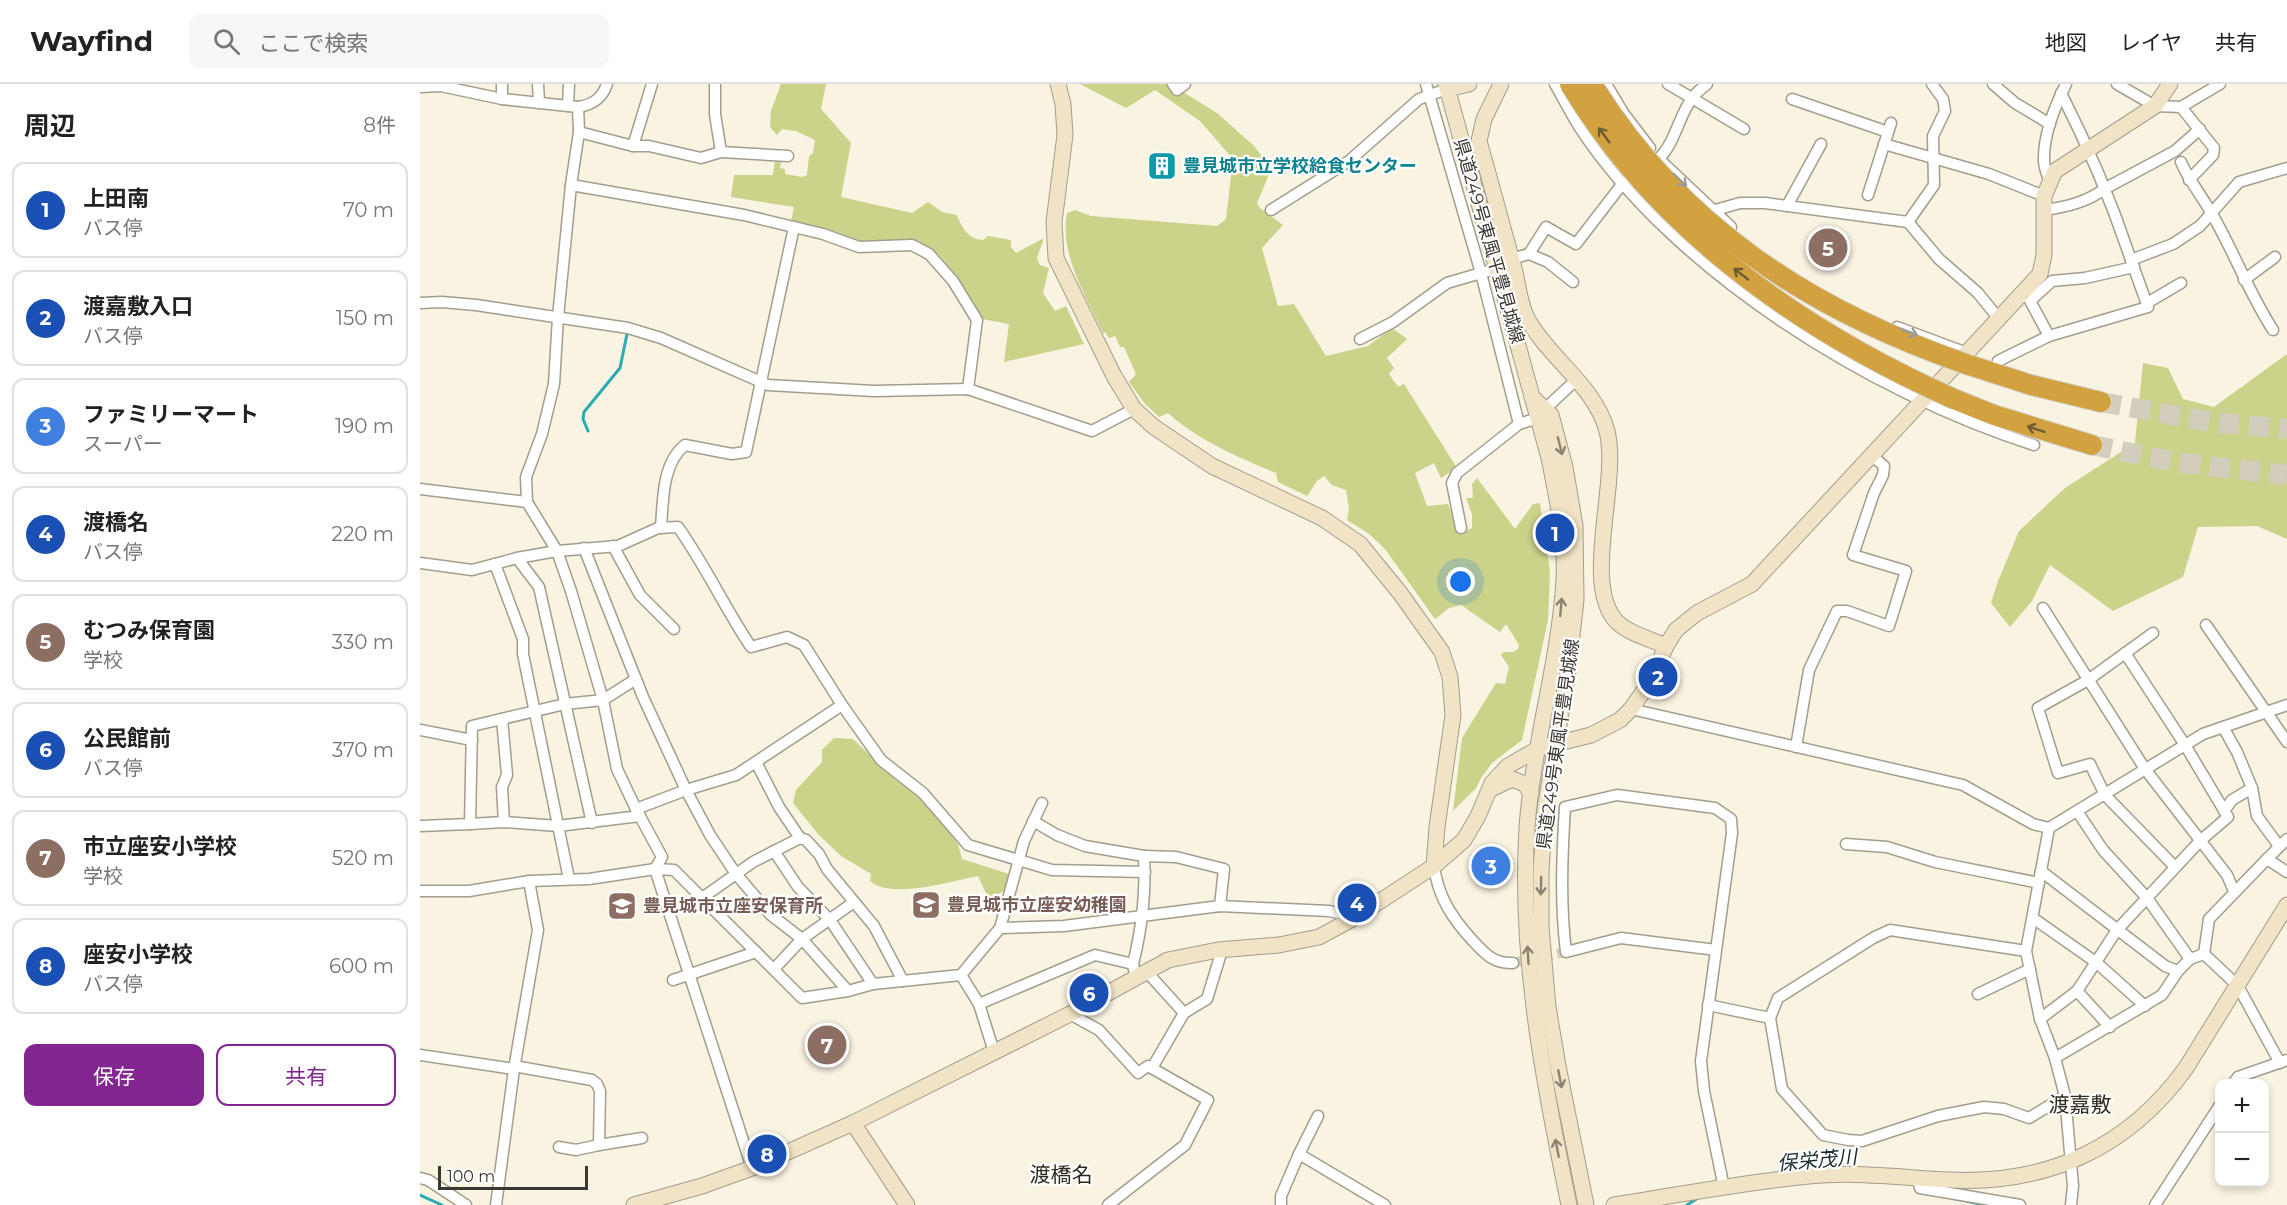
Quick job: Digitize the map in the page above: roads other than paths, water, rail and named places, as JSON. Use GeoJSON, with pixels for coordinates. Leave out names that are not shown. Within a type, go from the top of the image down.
{"type":"FeatureCollection","features":[{"type":"Feature","properties":{"kind":"highway"},"geometry":{"type":"LineString","coordinates":[[1570,84],[1612,146],[1668,211],[1720,257],[1782,304],[1849,347],[1954,399],[1994,415],[2092,445]]}},
{"type":"Feature","properties":{"kind":"highway"},"geometry":{"type":"LineString","coordinates":[[1592,84],[1632,142],[1665,181],[1691,207],[1748,255],[1794,286],[1836,310],[1928,351],[1966,359],[2031,385],[2101,402]]}},
{"type":"Feature","properties":{"kind":"street"},"geometry":{"type":"LineString","coordinates":[[502,84],[502,99]]}},
{"type":"Feature","properties":{"kind":"street"},"geometry":{"type":"LineString","coordinates":[[538,84],[539,103]]}},
{"type":"Feature","properties":{"kind":"street"},"geometry":{"type":"LineString","coordinates":[[569,84],[579,132],[571,185],[554,384],[542,434],[526,477],[527,502],[557,551],[603,700],[617,768],[662,857],[655,869],[752,1168]]}},
{"type":"Feature","properties":{"kind":"street"},"geometry":{"type":"LineString","coordinates":[[420,87],[458,87],[502,99],[573,107],[591,105],[604,92],[607,84]]}},
{"type":"Feature","properties":{"kind":"street"},"geometry":{"type":"LineString","coordinates":[[633,146],[652,84]]}},
{"type":"Feature","properties":{"kind":"street"},"geometry":{"type":"LineString","coordinates":[[715,84],[715,114],[721,152]]}},
{"type":"Feature","properties":{"kind":"street"},"geometry":{"type":"LineString","coordinates":[[1058,84],[1063,104],[1065,135],[1054,222],[1056,258],[1114,376],[1134,409],[1154,427],[1212,466],[1322,518],[1360,544],[1443,652],[1450,677],[1453,715],[1437,827],[1434,866],[1440,893],[1457,924],[1487,955],[1496,961],[1513,963]]}},
{"type":"Feature","properties":{"kind":"street"},"geometry":{"type":"LineString","coordinates":[[1173,84],[1177,90],[1185,84]]}},
{"type":"Feature","properties":{"kind":"street"},"geometry":{"type":"LineString","coordinates":[[1270,210],[1349,161],[1428,90],[1469,84]]}},
{"type":"Feature","properties":{"kind":"street"},"geometry":{"type":"LineString","coordinates":[[1501,84],[1484,119],[1479,141],[1528,320],[1591,397],[1607,430],[1610,469],[1602,559],[1604,600],[1610,614],[1619,624],[1666,646]]}},
{"type":"Feature","properties":{"kind":"street"},"geometry":{"type":"LineString","coordinates":[[1555,84],[1580,128],[1623,183],[1677,240],[1733,286],[1812,341],[1922,401],[1994,432],[2034,445]]}},
{"type":"Feature","properties":{"kind":"street"},"geometry":{"type":"LineString","coordinates":[[1606,84],[1624,114],[1659,160],[1712,211],[1791,278],[1818,296],[1966,359]]}},
{"type":"Feature","properties":{"kind":"street"},"geometry":{"type":"LineString","coordinates":[[1668,84],[1744,129]]}},
{"type":"Feature","properties":{"kind":"street"},"geometry":{"type":"LineString","coordinates":[[1529,254],[1545,227],[1576,244],[1623,183],[1659,160],[1667,149],[1692,98],[1707,84]]}},
{"type":"Feature","properties":{"kind":"street"},"geometry":{"type":"LineString","coordinates":[[1908,222],[1934,185],[1933,136],[1945,111],[1943,99],[1932,84]]}},
{"type":"Feature","properties":{"kind":"street"},"geometry":{"type":"LineString","coordinates":[[1993,84],[2015,103],[2050,124]]}},
{"type":"Feature","properties":{"kind":"street"},"geometry":{"type":"LineString","coordinates":[[2117,84],[2155,106],[2181,107],[2220,84]]}},
{"type":"Feature","properties":{"kind":"street"},"geometry":{"type":"LineString","coordinates":[[2046,196],[2055,171],[2155,106],[2170,84]]}},
{"type":"Feature","properties":{"kind":"street","name":"県道249号東風平豊見城線"},"geometry":{"type":"LineString","coordinates":[[1446,87],[1498,268],[1532,398],[1542,413],[1558,509],[1564,578],[1559,630],[1531,794],[1526,862],[1528,963],[1540,1060],[1569,1205]]}},
{"type":"Feature","properties":{"kind":"street"},"geometry":{"type":"LineString","coordinates":[[2027,296],[2040,274],[2044,255],[2046,196],[2043,162],[2050,124],[2063,87]]}},
{"type":"Feature","properties":{"kind":"street"},"geometry":{"type":"LineString","coordinates":[[1998,361],[2049,336],[2148,307],[2106,188],[2063,87]]}},
{"type":"Feature","properties":{"kind":"street"},"geometry":{"type":"LineString","coordinates":[[1428,90],[1481,273],[1519,424]]}},
{"type":"Feature","properties":{"kind":"street"},"geometry":{"type":"LineString","coordinates":[[1792,99],[1890,128],[1868,195]]}},
{"type":"Feature","properties":{"kind":"street"},"geometry":{"type":"LineString","coordinates":[[2181,107],[2214,148],[2213,156],[2189,180]]}},
{"type":"Feature","properties":{"kind":"street"},"geometry":{"type":"LineString","coordinates":[[1884,144],[1989,174],[2068,207],[2096,196],[2106,188],[2175,152],[2200,129]]}},
{"type":"Feature","properties":{"kind":"street"},"geometry":{"type":"LineString","coordinates":[[579,132],[633,146],[649,146],[701,158],[721,152],[788,156]]}},
{"type":"Feature","properties":{"kind":"street"},"geometry":{"type":"LineString","coordinates":[[1787,206],[1821,144]]}},
{"type":"Feature","properties":{"kind":"street"},"geometry":{"type":"LineString","coordinates":[[2181,162],[2189,180],[2212,214],[2244,280],[2273,330]]}},
{"type":"Feature","properties":{"kind":"street"},"geometry":{"type":"LineString","coordinates":[[634,1205],[702,1186],[752,1168],[853,1123],[1070,1014],[1138,971],[1168,960],[1222,950],[1279,945],[1319,937],[1356,916],[1434,866],[1468,834],[1479,816],[1487,792],[1508,766],[1539,748],[1581,739],[1602,731],[1631,709],[1652,680],[1666,646],[1676,630],[1697,613],[1752,584],[1871,454],[1966,359],[2000,319],[2027,296],[2052,281],[2085,278],[2133,263],[2173,244],[2200,226],[2239,182],[2287,168]]}},
{"type":"Feature","properties":{"kind":"street"},"geometry":{"type":"LineString","coordinates":[[571,185],[744,215],[823,234],[859,248],[912,245],[929,254],[953,281],[977,320],[968,388]]}},
{"type":"Feature","properties":{"kind":"street"},"geometry":{"type":"LineString","coordinates":[[1712,211],[1740,203],[1787,206],[1908,222],[1939,259],[1978,293],[2000,319]]}},
{"type":"Feature","properties":{"kind":"street"},"geometry":{"type":"LineString","coordinates":[[661,528],[663,497],[668,472],[676,452],[685,445],[732,454],[746,452],[794,227]]}},
{"type":"Feature","properties":{"kind":"street"},"geometry":{"type":"LineString","coordinates":[[1511,259],[1529,254],[1548,262],[1573,282]]}},
{"type":"Feature","properties":{"kind":"street"},"geometry":{"type":"LineString","coordinates":[[2244,280],[2275,257]]}},
{"type":"Feature","properties":{"kind":"street"},"geometry":{"type":"LineString","coordinates":[[1360,339],[1393,322],[1447,283],[1498,268]]}},
{"type":"Feature","properties":{"kind":"street"},"geometry":{"type":"LineString","coordinates":[[2147,303],[2181,282]]}},
{"type":"Feature","properties":{"kind":"street"},"geometry":{"type":"LineString","coordinates":[[2027,296],[2049,336]]}},
{"type":"Feature","properties":{"kind":"street"},"geometry":{"type":"LineString","coordinates":[[420,303],[476,305],[628,328],[662,338],[768,385],[874,391],[968,388],[1092,431],[1134,409]]}},
{"type":"Feature","properties":{"kind":"street"},"geometry":{"type":"LineString","coordinates":[[1461,528],[1452,483],[1457,473],[1519,424],[1542,413],[1576,380]]}},
{"type":"Feature","properties":{"kind":"street","name":"県道249号東風平豊見城線"},"geometry":{"type":"LineString","coordinates":[[1542,413],[1551,415],[1565,467],[1575,526],[1576,552],[1573,632],[1545,809],[1541,898],[1543,955],[1548,1007],[1558,1066],[1586,1205]]}},
{"type":"Feature","properties":{"kind":"street"},"geometry":{"type":"LineString","coordinates":[[1796,747],[1809,670],[1837,611],[1847,611],[1889,626],[1906,571],[1853,555],[1874,493],[1883,475],[1884,466],[1871,454]]}},
{"type":"Feature","properties":{"kind":"street"},"geometry":{"type":"LineString","coordinates":[[420,489],[527,502]]}},
{"type":"Feature","properties":{"kind":"street"},"geometry":{"type":"LineString","coordinates":[[420,563],[472,570],[517,558],[557,551],[613,546],[661,528],[678,527],[699,556],[730,615],[751,647],[787,638],[804,645],[842,705],[881,760],[923,793],[968,845],[1052,870],[1145,872]]}},
{"type":"Feature","properties":{"kind":"street"},"geometry":{"type":"LineString","coordinates":[[613,546],[640,595],[674,629]]}},
{"type":"Feature","properties":{"kind":"street"},"geometry":{"type":"LineString","coordinates":[[584,548],[636,679],[686,790],[710,835],[736,874],[771,915],[802,939],[848,991]]}},
{"type":"Feature","properties":{"kind":"street"},"geometry":{"type":"LineString","coordinates":[[517,558],[539,587],[591,823]]}},
{"type":"Feature","properties":{"kind":"street"},"geometry":{"type":"LineString","coordinates":[[495,564],[523,639],[523,654],[569,879]]}},
{"type":"Feature","properties":{"kind":"street"},"geometry":{"type":"LineString","coordinates":[[2043,608],[2145,769],[2227,875],[2234,891]]}},
{"type":"Feature","properties":{"kind":"street"},"geometry":{"type":"LineString","coordinates":[[2206,625],[2287,742]]}},
{"type":"Feature","properties":{"kind":"street"},"geometry":{"type":"LineString","coordinates":[[2153,633],[2088,680],[2038,708],[2058,772],[2090,764],[2105,795],[2175,867]]}},
{"type":"Feature","properties":{"kind":"street"},"geometry":{"type":"LineString","coordinates":[[2040,1019],[2077,991],[2117,930],[2200,841],[2228,817],[2185,745],[2125,653]]}},
{"type":"Feature","properties":{"kind":"street"},"geometry":{"type":"LineString","coordinates":[[470,824],[472,726],[534,711],[603,700],[636,679]]}},
{"type":"Feature","properties":{"kind":"street"},"geometry":{"type":"LineString","coordinates":[[420,826],[504,822],[558,826],[591,823],[638,813],[686,790],[736,775],[842,705]]}},
{"type":"Feature","properties":{"kind":"street"},"geometry":{"type":"LineString","coordinates":[[1631,709],[1963,785],[2033,824],[2049,828],[2203,734],[2287,705]]}},
{"type":"Feature","properties":{"kind":"street"},"geometry":{"type":"LineString","coordinates":[[502,719],[507,775],[502,787],[504,822]]}},
{"type":"Feature","properties":{"kind":"street"},"geometry":{"type":"LineString","coordinates":[[2204,954],[2209,918],[2283,842],[2257,816],[2252,788],[2237,752],[2223,727]]}},
{"type":"Feature","properties":{"kind":"street"},"geometry":{"type":"LineString","coordinates":[[420,730],[472,740]]}},
{"type":"Feature","properties":{"kind":"street"},"geometry":{"type":"LineString","coordinates":[[756,762],[780,807],[800,837],[819,854],[827,869],[874,926],[903,981]]}},
{"type":"Feature","properties":{"kind":"street"},"geometry":{"type":"LineString","coordinates":[[1487,792],[1512,779],[1526,784],[1531,794]]}},
{"type":"Feature","properties":{"kind":"street"},"geometry":{"type":"LineString","coordinates":[[2224,811],[2232,800],[2252,788]]}},
{"type":"Feature","properties":{"kind":"street"},"geometry":{"type":"LineString","coordinates":[[1716,950],[1621,938],[1566,952],[1561,916],[1565,807],[1617,795],[1715,808],[1731,819],[1732,833],[1701,1060],[1704,1091],[1724,1188]]}},
{"type":"Feature","properties":{"kind":"street"},"geometry":{"type":"LineString","coordinates":[[420,891],[469,891],[529,881],[589,879],[655,869],[674,870],[802,998],[848,991],[873,984],[961,975],[1000,928],[1019,860],[1042,803]]}},
{"type":"Feature","properties":{"kind":"street"},"geometry":{"type":"LineString","coordinates":[[2077,811],[2103,850],[2147,898],[2190,959]]}},
{"type":"Feature","properties":{"kind":"street"},"geometry":{"type":"LineString","coordinates":[[1033,821],[1057,835],[1085,846],[1144,856],[1176,857],[1224,869],[1220,906]]}},
{"type":"Feature","properties":{"kind":"street"},"geometry":{"type":"LineString","coordinates":[[2049,828],[2026,951],[2040,1019],[2055,1058],[2065,1096],[2073,1186],[2071,1205]]}},
{"type":"Feature","properties":{"kind":"street"},"geometry":{"type":"LineString","coordinates":[[702,898],[736,874],[800,837]]}},
{"type":"Feature","properties":{"kind":"street"},"geometry":{"type":"LineString","coordinates":[[1846,844],[1887,847],[1935,862],[2039,883]]}},
{"type":"Feature","properties":{"kind":"street"},"geometry":{"type":"LineString","coordinates":[[774,851],[798,887],[830,920],[873,984]]}},
{"type":"Feature","properties":{"kind":"street"},"geometry":{"type":"LineString","coordinates":[[1138,971],[1143,917],[1144,856]]}},
{"type":"Feature","properties":{"kind":"street"},"geometry":{"type":"LineString","coordinates":[[2267,859],[2287,872]]}},
{"type":"Feature","properties":{"kind":"street"},"geometry":{"type":"LineString","coordinates":[[2041,872],[2165,966],[2178,971]]}},
{"type":"Feature","properties":{"kind":"street"},"geometry":{"type":"LineString","coordinates":[[496,1205],[514,1068],[538,930],[529,881]]}},
{"type":"Feature","properties":{"kind":"street"},"geometry":{"type":"LineString","coordinates":[[774,969],[802,939],[854,902]]}},
{"type":"Feature","properties":{"kind":"street"},"geometry":{"type":"LineString","coordinates":[[1614,1205],[1684,1199],[1724,1188],[1810,1175],[1977,1180],[2021,1175],[2070,1162],[2111,1142],[2134,1125],[2168,1093],[2238,986],[2287,905]]}},
{"type":"Feature","properties":{"kind":"street"},"geometry":{"type":"LineString","coordinates":[[1000,928],[1064,926],[1220,906],[1329,911],[1356,916]]}},
{"type":"Feature","properties":{"kind":"street"},"geometry":{"type":"LineString","coordinates":[[2034,918],[2097,963],[2145,1006]]}},
{"type":"Feature","properties":{"kind":"street"},"geometry":{"type":"LineString","coordinates":[[2026,951],[1890,930],[1873,938],[1778,998],[1770,1018],[1782,1089],[1823,1135],[1862,1141],[1938,1116],[1984,1107],[2004,1109],[2029,1118],[2065,1096]]}},
{"type":"Feature","properties":{"kind":"street"},"geometry":{"type":"LineString","coordinates":[[1152,1068],[1184,1013],[1207,999],[1222,950]]}},
{"type":"Feature","properties":{"kind":"street"},"geometry":{"type":"LineString","coordinates":[[673,980],[756,952]]}},
{"type":"Feature","properties":{"kind":"street"},"geometry":{"type":"LineString","coordinates":[[2055,1058],[2162,995],[2178,971],[2190,959],[2204,954]]}},
{"type":"Feature","properties":{"kind":"street"},"geometry":{"type":"LineString","coordinates":[[2204,954],[2238,986],[2283,1061],[2236,1079]]}},
{"type":"Feature","properties":{"kind":"street"},"geometry":{"type":"LineString","coordinates":[[979,1004],[1095,955],[1138,971],[1184,1013]]}},
{"type":"Feature","properties":{"kind":"street"},"geometry":{"type":"LineString","coordinates":[[1978,994],[2030,969]]}},
{"type":"Feature","properties":{"kind":"street"},"geometry":{"type":"LineString","coordinates":[[961,975],[979,1004],[994,1052]]}},
{"type":"Feature","properties":{"kind":"street"},"geometry":{"type":"LineString","coordinates":[[2077,991],[2110,1027]]}},
{"type":"Feature","properties":{"kind":"street"},"geometry":{"type":"LineString","coordinates":[[1708,1005],[1770,1018]]}},
{"type":"Feature","properties":{"kind":"street"},"geometry":{"type":"LineString","coordinates":[[1070,1014],[1099,1030],[1138,1073],[1148,1066],[1208,1100],[1185,1145],[1108,1205]]}},
{"type":"Feature","properties":{"kind":"street"},"geometry":{"type":"LineString","coordinates":[[420,1055],[592,1080],[600,1091],[599,1145]]}},
{"type":"Feature","properties":{"kind":"street"},"geometry":{"type":"LineString","coordinates":[[2155,1205],[2215,1113]]}},
{"type":"Feature","properties":{"kind":"street"},"geometry":{"type":"LineString","coordinates":[[1281,1205],[1281,1196],[1318,1116]]}},
{"type":"Feature","properties":{"kind":"street"},"geometry":{"type":"LineString","coordinates":[[853,1123],[907,1205]]}},
{"type":"Feature","properties":{"kind":"street"},"geometry":{"type":"LineString","coordinates":[[559,1147],[576,1150],[642,1138]]}},
{"type":"Feature","properties":{"kind":"street"},"geometry":{"type":"LineString","coordinates":[[1299,1154],[1385,1205]]}},
{"type":"Feature","properties":{"kind":"street"},"geometry":{"type":"LineString","coordinates":[[1917,1177],[1920,1188],[2020,1205]]}},
{"type":"Feature","properties":{"kind":"street"},"geometry":{"type":"LineString","coordinates":[[420,1179],[428,1180],[466,1205]]}},
{"type":"Feature","properties":{"kind":"waterway"},"geometry":{"type":"LineString","coordinates":[[588,431],[583,419],[584,412],[620,368],[627,334]]}},
{"type":"Feature","properties":{"kind":"waterway","name":"保栄茂川"},"geometry":{"type":"LineString","coordinates":[[420,1195],[442,1205]]}},
{"type":"Feature","properties":{"kind":"waterway","name":"保栄茂川"},"geometry":{"type":"LineString","coordinates":[[1948,1197],[1984,1205]]}},
{"type":"Feature","properties":{"kind":"waterway","name":"保栄茂川"},"geometry":{"type":"LineString","coordinates":[[1687,1205],[1698,1198]]}},
{"type":"Feature","properties":{"kind":"tunnel"},"geometry":{"type":"LineString","coordinates":[[2101,402],[2211,422],[2287,429]]}},
{"type":"Feature","properties":{"kind":"tunnel"},"geometry":{"type":"LineString","coordinates":[[2092,445],[2175,462],[2287,475]]}},
{"type":"Feature","properties":{"kind":"tunnel"},"geometry":{"type":"LineString","coordinates":[[1513,963],[1566,952]]}},
{"type":"Feature","properties":{"kind":"place","name":"豊見城市立学校給食センター"},"geometry":{"type":"Point","coordinates":[1162,166]}},
{"type":"Feature","properties":{"kind":"place","name":"むつみ保育園"},"geometry":{"type":"Point","coordinates":[1828,248]}},
{"type":"Feature","properties":{"kind":"place","name":"上田南"},"geometry":{"type":"Point","coordinates":[1555,533]}},
{"type":"Feature","properties":{"kind":"place","name":"渡嘉敷入口"},"geometry":{"type":"Point","coordinates":[1658,677]}},
{"type":"Feature","properties":{"kind":"place","name":"ファミリーマート"},"geometry":{"type":"Point","coordinates":[1491,866]}},
{"type":"Feature","properties":{"kind":"place","name":"渡橋名"},"geometry":{"type":"Point","coordinates":[1357,903]}},
{"type":"Feature","properties":{"kind":"place","name":"豊見城市立座安幼稚園"},"geometry":{"type":"Point","coordinates":[926,905]}},
{"type":"Feature","properties":{"kind":"place","name":"豊見城市立座安保育所"},"geometry":{"type":"Point","coordinates":[622,906]}},
{"type":"Feature","properties":{"kind":"place","name":"公民館前"},"geometry":{"type":"Point","coordinates":[1089,993]}},
{"type":"Feature","properties":{"kind":"place","name":"市立座安小学校"},"geometry":{"type":"Point","coordinates":[827,1045]}},
{"type":"Feature","properties":{"kind":"place","name":"座安小学校"},"geometry":{"type":"Point","coordinates":[767,1154]}},
{"type":"Feature","properties":{"kind":"district","name":"渡嘉敷"},"geometry":{"type":"Point","coordinates":[2080,1104]}},
{"type":"Feature","properties":{"kind":"district","name":"渡橋名"},"geometry":{"type":"Point","coordinates":[1061,1174]}}]}
